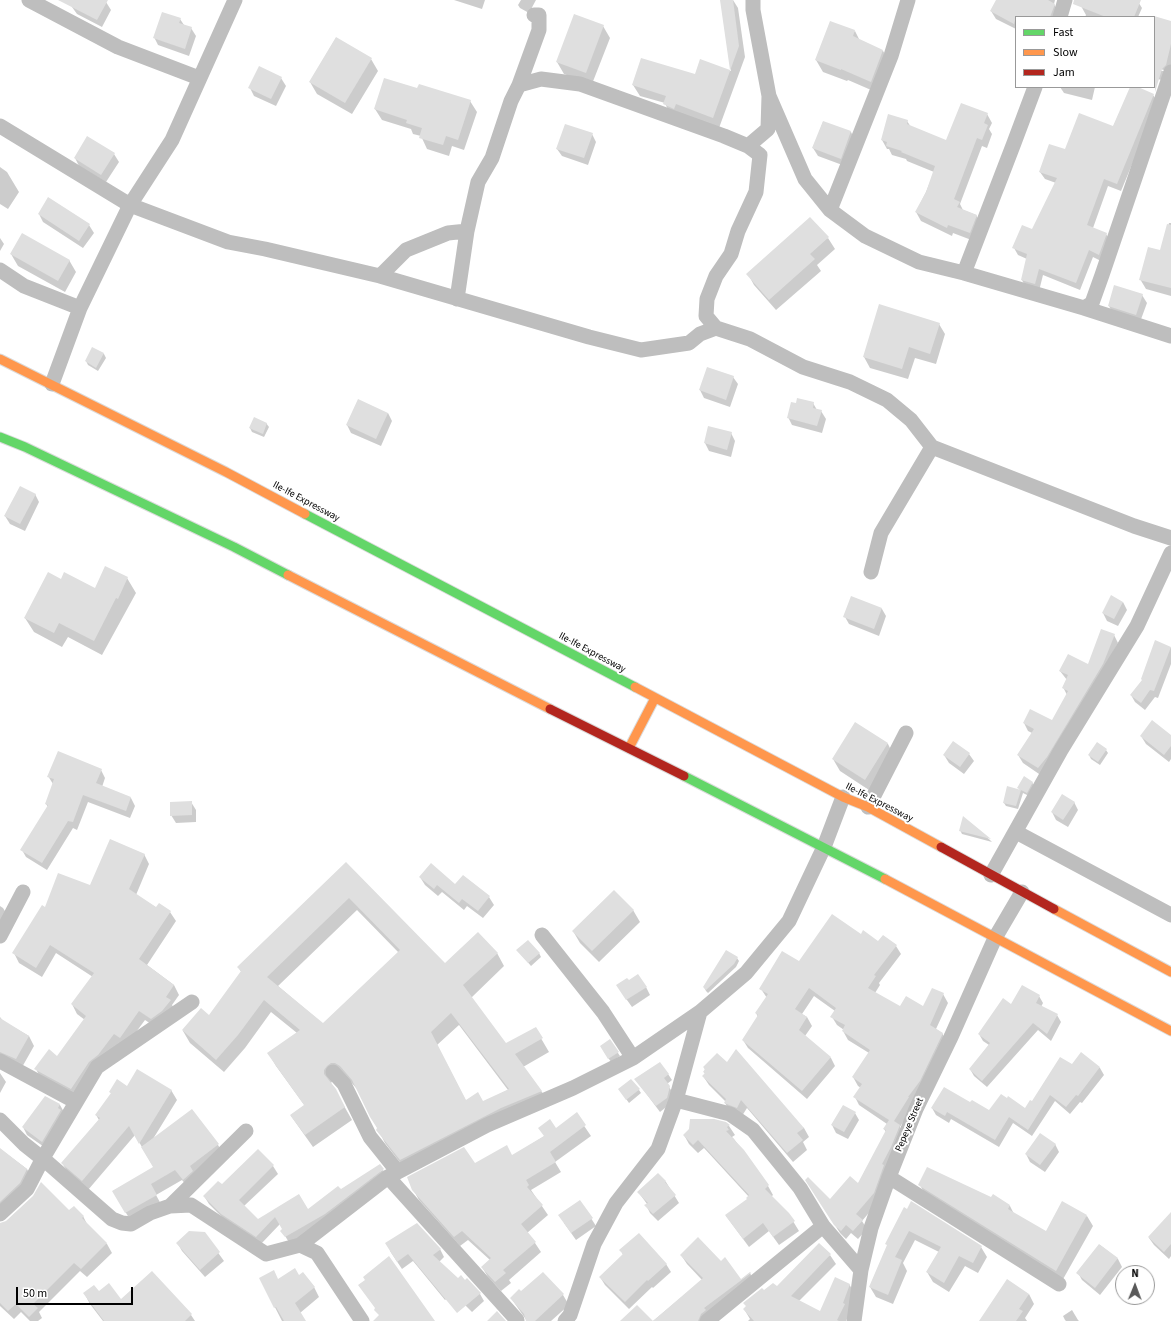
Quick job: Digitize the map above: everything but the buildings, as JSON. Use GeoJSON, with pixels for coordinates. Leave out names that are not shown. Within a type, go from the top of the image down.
{"type":"FeatureCollection","features":[{"type":"Feature","properties":{"kind":"highway","name":"Ile-Ife Expressway"},"geometry":{"type":"LineString","coordinates":[[0,359],[233,476],[843,797],[868,808],[1171,972]]}},
{"type":"Feature","properties":{"kind":"highway"},"geometry":{"type":"LineString","coordinates":[[0,437],[61,464],[234,547],[824,847],[1171,1031]]}},
{"type":"Feature","properties":{"kind":"highway"},"geometry":{"type":"LineString","coordinates":[[629,748],[655,698]]}},
{"type":"Feature","properties":{"kind":"street"},"geometry":{"type":"LineString","coordinates":[[29,0],[118,46],[199,78]]}},
{"type":"Feature","properties":{"kind":"street"},"geometry":{"type":"LineString","coordinates":[[52,384],[80,308],[130,205],[172,140],[235,0]]}},
{"type":"Feature","properties":{"kind":"street"},"geometry":{"type":"LineString","coordinates":[[748,146],[768,129],[769,96],[753,10],[753,0]]}},
{"type":"Feature","properties":{"kind":"street"},"geometry":{"type":"LineString","coordinates":[[830,210],[890,56],[908,0]]}},
{"type":"Feature","properties":{"kind":"street"},"geometry":{"type":"LineString","coordinates":[[1060,16],[1065,0]]}},
{"type":"Feature","properties":{"kind":"street"},"geometry":{"type":"LineString","coordinates":[[457,299],[466,231],[478,182],[492,158],[511,101],[519,86],[539,30],[539,15],[534,15]]}},
{"type":"Feature","properties":{"kind":"street"},"geometry":{"type":"LineString","coordinates":[[1084,308],[1092,303],[1171,72]]}},
{"type":"Feature","properties":{"kind":"street"},"geometry":{"type":"LineString","coordinates":[[519,86],[541,79],[580,84],[748,146],[760,155],[756,192],[738,231],[731,254],[716,276],[707,299],[706,316],[716,328],[750,339],[803,367],[850,382],[887,400],[911,420],[932,447],[1134,526],[1171,538]]}},
{"type":"Feature","properties":{"kind":"street"},"geometry":{"type":"LineString","coordinates":[[964,273],[1035,88]]}},
{"type":"Feature","properties":{"kind":"street"},"geometry":{"type":"LineString","coordinates":[[769,96],[805,179],[830,210],[865,236],[919,262],[964,273],[1084,308],[1171,336]]}},
{"type":"Feature","properties":{"kind":"street"},"geometry":{"type":"LineString","coordinates":[[0,126],[130,205],[228,242],[265,248],[380,276],[589,337],[642,350],[689,343],[700,334],[716,328]]}},
{"type":"Feature","properties":{"kind":"street"},"geometry":{"type":"LineString","coordinates":[[380,276],[406,250],[448,233],[466,231]]}},
{"type":"Feature","properties":{"kind":"street"},"geometry":{"type":"LineString","coordinates":[[0,270],[24,286],[80,308]]}},
{"type":"Feature","properties":{"kind":"street"},"geometry":{"type":"LineString","coordinates":[[871,572],[881,534],[932,447]]}},
{"type":"Feature","properties":{"kind":"street"},"geometry":{"type":"LineString","coordinates":[[991,875],[1061,750],[1137,626],[1171,553]]}},
{"type":"Feature","properties":{"kind":"street"},"geometry":{"type":"LineString","coordinates":[[868,808],[906,733]]}},
{"type":"Feature","properties":{"kind":"street"},"geometry":{"type":"LineString","coordinates":[[0,1120],[24,1144],[43,1158],[112,1219],[122,1223],[131,1224],[150,1213],[170,1206],[191,1205],[266,1254],[300,1245],[393,1175],[487,1125],[573,1088],[633,1058],[700,1012],[746,973],[789,921],[824,847],[843,797]]}},
{"type":"Feature","properties":{"kind":"street"},"geometry":{"type":"LineString","coordinates":[[1016,832],[1171,915]]}},
{"type":"Feature","properties":{"kind":"street"},"geometry":{"type":"LineString","coordinates":[[0,936],[23,892]]}},
{"type":"Feature","properties":{"kind":"street","name":"Pepeye Street"},"geometry":{"type":"LineString","coordinates":[[854,1321],[861,1270],[871,1228],[889,1177],[916,1109],[951,1037],[995,938],[1022,892]]}},
{"type":"Feature","properties":{"kind":"street"},"geometry":{"type":"LineString","coordinates":[[542,935],[604,1012],[633,1058]]}},
{"type":"Feature","properties":{"kind":"street"},"geometry":{"type":"LineString","coordinates":[[0,1214],[27,1189],[43,1158],[97,1067],[192,1002]]}},
{"type":"Feature","properties":{"kind":"street"},"geometry":{"type":"LineString","coordinates":[[565,1321],[570,1315],[594,1244],[616,1203],[658,1149],[676,1100],[700,1012]]}},
{"type":"Feature","properties":{"kind":"street"},"geometry":{"type":"LineString","coordinates":[[0,1061],[76,1102]]}},
{"type":"Feature","properties":{"kind":"street"},"geometry":{"type":"LineString","coordinates":[[333,1072],[344,1084],[370,1137],[393,1175],[518,1320]]}},
{"type":"Feature","properties":{"kind":"street"},"geometry":{"type":"LineString","coordinates":[[676,1100],[730,1114],[753,1130],[800,1188],[823,1226],[861,1270]]}},
{"type":"Feature","properties":{"kind":"street"},"geometry":{"type":"LineString","coordinates":[[170,1206],[246,1131]]}},
{"type":"Feature","properties":{"kind":"street"},"geometry":{"type":"LineString","coordinates":[[889,1177],[1059,1284]]}},
{"type":"Feature","properties":{"kind":"street"},"geometry":{"type":"LineString","coordinates":[[707,1321],[823,1226]]}},
{"type":"Feature","properties":{"kind":"street"},"geometry":{"type":"LineString","coordinates":[[300,1245],[317,1253],[362,1321]]}},
{"type":"Feature","properties":{"kind":"traffic: fast"},"geometry":{"type":"LineString","coordinates":[[0,437],[25,447],[234,547],[288,575]]}},
{"type":"Feature","properties":{"kind":"traffic: fast"},"geometry":{"type":"LineString","coordinates":[[305,514],[635,687]]}},
{"type":"Feature","properties":{"kind":"traffic: fast"},"geometry":{"type":"LineString","coordinates":[[684,776],[885,879]]}},
{"type":"Feature","properties":{"kind":"traffic: slow"},"geometry":{"type":"LineString","coordinates":[[0,359],[226,472],[305,514]]}},
{"type":"Feature","properties":{"kind":"traffic: slow"},"geometry":{"type":"LineString","coordinates":[[288,575],[550,709]]}},
{"type":"Feature","properties":{"kind":"traffic: slow"},"geometry":{"type":"LineString","coordinates":[[635,687],[843,797],[868,807],[941,847]]}},
{"type":"Feature","properties":{"kind":"traffic: slow"},"geometry":{"type":"LineString","coordinates":[[629,748],[655,698]]}},
{"type":"Feature","properties":{"kind":"traffic: slow"},"geometry":{"type":"LineString","coordinates":[[885,879],[1171,1031]]}},
{"type":"Feature","properties":{"kind":"traffic: slow"},"geometry":{"type":"LineString","coordinates":[[1054,909],[1171,972]]}},
{"type":"Feature","properties":{"kind":"traffic: jam"},"geometry":{"type":"LineString","coordinates":[[550,709],[684,776]]}},
{"type":"Feature","properties":{"kind":"traffic: jam"},"geometry":{"type":"LineString","coordinates":[[941,847],[1054,909]]}}]}
